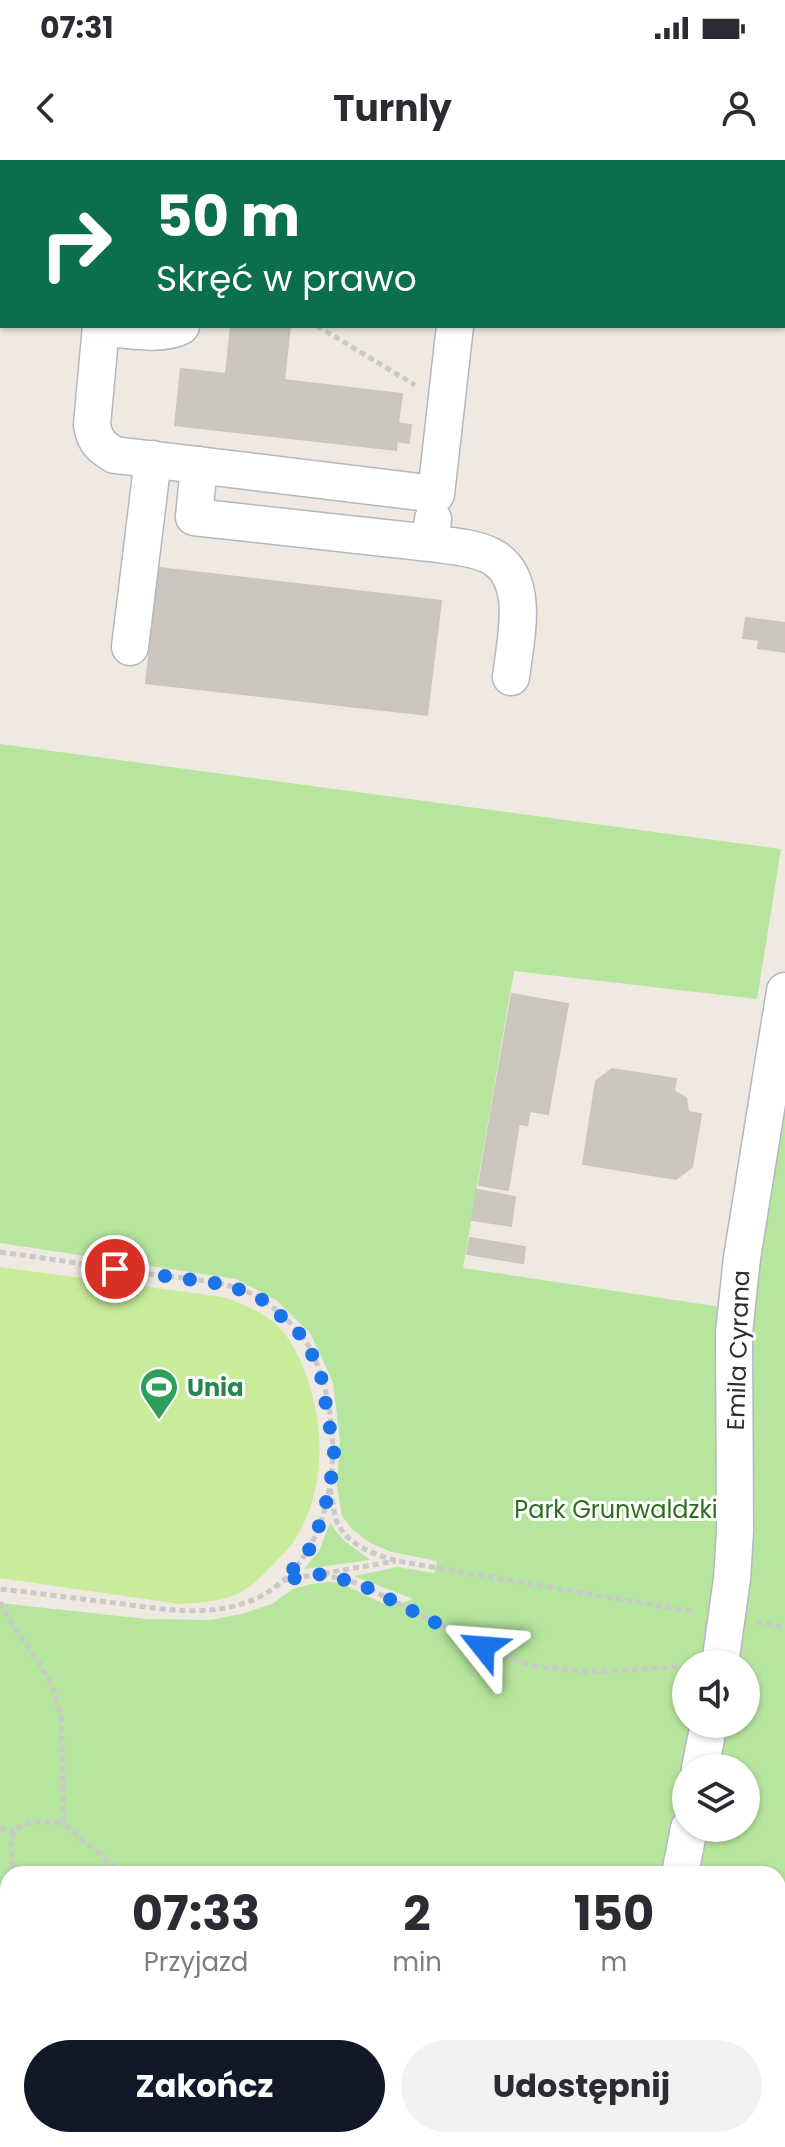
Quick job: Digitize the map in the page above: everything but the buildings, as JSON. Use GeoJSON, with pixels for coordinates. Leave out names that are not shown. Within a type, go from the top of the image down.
{"type":"FeatureCollection","features":[{"type":"Feature","properties":{"kind":"street"},"geometry":{"type":"LineString","coordinates":[[101,328],[92,425],[94,437],[101,447],[115,455],[436,494]]}},
{"type":"Feature","properties":{"kind":"street"},"geometry":{"type":"LineString","coordinates":[[122,328],[165,332],[179,328]]}},
{"type":"Feature","properties":{"kind":"street"},"geometry":{"type":"LineString","coordinates":[[430,543],[455,328]]}},
{"type":"Feature","properties":{"kind":"street"},"geometry":{"type":"LineString","coordinates":[[130,647],[153,459]]}},
{"type":"Feature","properties":{"kind":"street"},"geometry":{"type":"LineString","coordinates":[[199,465],[194,517],[430,543],[473,550],[493,557],[507,570],[516,590],[519,611],[511,677]]}},
{"type":"Feature","properties":{"kind":"street","name":"Emila Cyrana"},"geometry":{"type":"LineString","coordinates":[[722,1650],[735,1531],[734,1333],[742,1258],[770,1178],[785,991]]}},
{"type":"Feature","properties":{"kind":"street"},"geometry":{"type":"LineString","coordinates":[[682,1866],[686,1842]]}},
{"type":"Feature","properties":{"kind":"path"},"geometry":{"type":"LineString","coordinates":[[320,328],[412,384],[448,389]]}},
{"type":"Feature","properties":{"kind":"path"},"geometry":{"type":"LineString","coordinates":[[0,1252],[229,1285],[265,1301],[303,1337],[320,1370],[334,1452],[330,1488],[309,1550],[284,1580],[257,1598],[220,1609],[180,1611],[0,1589]]}},
{"type":"Feature","properties":{"kind":"path"},"geometry":{"type":"LineString","coordinates":[[330,1488],[337,1523],[365,1551],[397,1561],[700,1613],[728,1614]]}},
{"type":"Feature","properties":{"kind":"path"},"geometry":{"type":"LineString","coordinates":[[284,1580],[397,1561]]}},
{"type":"Feature","properties":{"kind":"path"},"geometry":{"type":"LineString","coordinates":[[322,1574],[360,1584],[483,1647],[532,1666],[587,1672],[672,1668]]}},
{"type":"Feature","properties":{"kind":"path"},"geometry":{"type":"LineString","coordinates":[[0,1602],[53,1688],[61,1717],[64,1824]]}},
{"type":"Feature","properties":{"kind":"path"},"geometry":{"type":"LineString","coordinates":[[0,1829],[14,1830],[26,1823],[44,1821],[64,1824],[114,1866]]}},
{"type":"Feature","properties":{"kind":"path"},"geometry":{"type":"LineString","coordinates":[[12,1866],[14,1830]]}},
{"type":"Feature","properties":{"kind":"path"},"geometry":{"type":"LineString","coordinates":[[0,1861],[11,1862]]}},
{"type":"Feature","properties":{"kind":"green space","name":"Park Grunwaldzki"},"geometry":{"type":"Polygon","coordinates":[[[0,744],[781,849],[757,999],[514,971],[463,1268],[747,1311],[785,1071],[785,1866],[0,1866],[0,1603],[146,1619],[210,1620],[272,1604],[293,1589],[329,1582],[341,1583],[390,1607],[413,1599],[354,1576],[397,1567],[434,1573],[437,1561],[392,1552],[370,1543],[352,1529],[342,1516],[337,1485],[340,1440],[333,1383],[311,1334],[276,1300],[236,1279],[0,1243],[0,744]]]}},
{"type":"Feature","properties":{"kind":"green space","name":"Unia"},"geometry":{"type":"Polygon","coordinates":[[[0,1267],[223,1297],[259,1312],[282,1330],[300,1360],[312,1393],[319,1437],[317,1481],[304,1523],[291,1546],[254,1583],[225,1598],[179,1604],[0,1578],[0,1267]]]}},
{"type":"Feature","properties":{"kind":"green space"},"geometry":{"type":"Polygon","coordinates":[[[330,1523],[342,1539],[370,1560],[304,1569],[319,1551],[330,1523]]]}},
{"type":"Feature","properties":{"kind":"place","name":"Unia"},"geometry":{"type":"Point","coordinates":[159,1421]}},
{"type":"Feature","properties":{"kind":"route"},"geometry":{"type":"LineString","coordinates":[[115,1269],[229,1285],[265,1301],[303,1337],[320,1370],[334,1452],[330,1488],[321,1521],[309,1550],[284,1580],[322,1574],[360,1584],[483,1647]]}}]}
